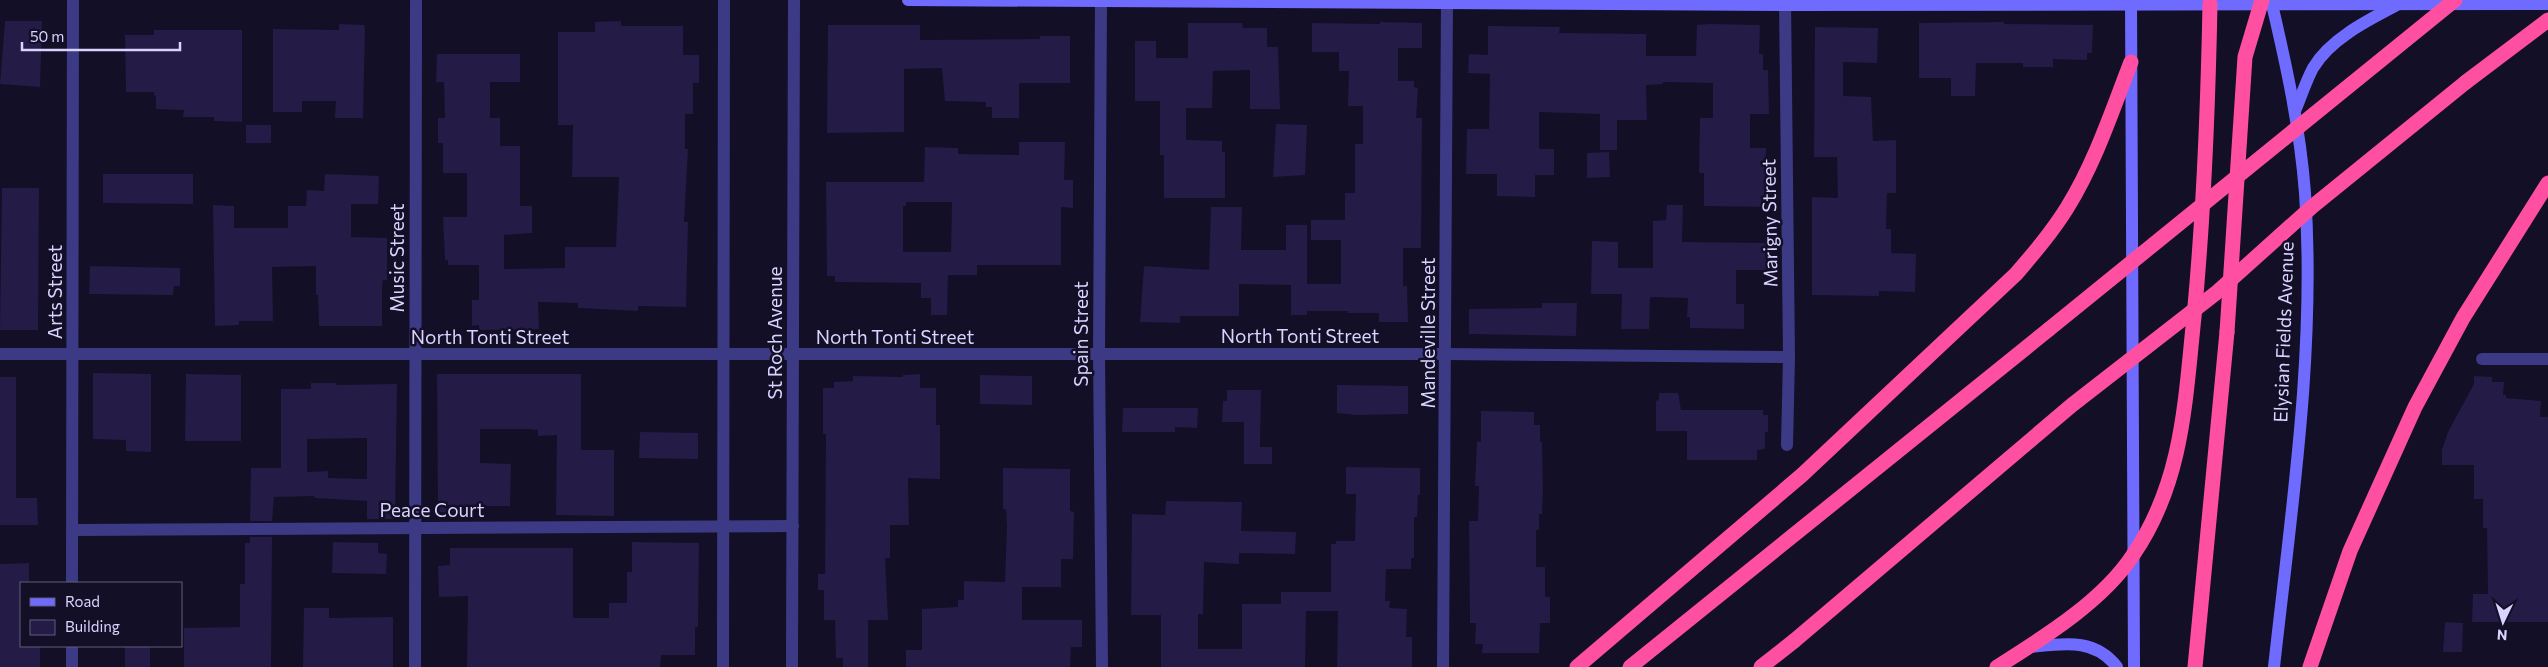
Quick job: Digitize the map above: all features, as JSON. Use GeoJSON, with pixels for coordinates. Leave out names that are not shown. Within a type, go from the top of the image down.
{"type":"FeatureCollection","features":[{"type":"Feature","properties":{"kind":"highway"},"geometry":{"type":"LineString","coordinates":[[1630,667],[2454,0]]}},
{"type":"Feature","properties":{"kind":"highway"},"geometry":{"type":"LineString","coordinates":[[2195,667],[2226,332],[2245,57],[2268,1]]}},
{"type":"Feature","properties":{"kind":"highway"},"geometry":{"type":"LineString","coordinates":[[1997,667],[2029,647],[2090,602],[2133,556],[2154,520],[2177,456],[2185,403],[2201,242],[2207,129],[2210,2]]}},
{"type":"Feature","properties":{"kind":"highway"},"geometry":{"type":"LineString","coordinates":[[1761,667],[2072,405],[2216,293],[2313,206],[2548,20]]}},
{"type":"Feature","properties":{"kind":"highway"},"geometry":{"type":"LineString","coordinates":[[1577,667],[1802,476],[2016,274],[2046,239],[2068,207],[2098,149],[2131,62]]}},
{"type":"Feature","properties":{"kind":"highway"},"geometry":{"type":"LineString","coordinates":[[2310,667],[2350,551],[2415,406],[2463,318],[2548,182]]}},
{"type":"Feature","properties":{"kind":"street","name":"Arts Street"},"geometry":{"type":"LineString","coordinates":[[72,582],[73,0]]}},
{"type":"Feature","properties":{"kind":"street","name":"Music Street"},"geometry":{"type":"LineString","coordinates":[[415,667],[416,0]]}},
{"type":"Feature","properties":{"kind":"street"},"geometry":{"type":"LineString","coordinates":[[723,667],[724,0]]}},
{"type":"Feature","properties":{"kind":"street","name":"St Roch Avenue"},"geometry":{"type":"LineString","coordinates":[[792,667],[794,0]]}},
{"type":"Feature","properties":{"kind":"street"},"geometry":{"type":"LineString","coordinates":[[908,0],[2268,1],[2400,4],[2548,4]]}},
{"type":"Feature","properties":{"kind":"street","name":"Spain Street"},"geometry":{"type":"LineString","coordinates":[[1101,1],[1099,354],[1102,667]]}},
{"type":"Feature","properties":{"kind":"street","name":"Mandeville Street"},"geometry":{"type":"LineString","coordinates":[[1443,667],[1447,1]]}},
{"type":"Feature","properties":{"kind":"street","name":"Elysian Fields Avenue"},"geometry":{"type":"LineString","coordinates":[[2268,1],[2295,111],[2305,194],[2306,312],[2303,396],[2274,667]]}},
{"type":"Feature","properties":{"kind":"street","name":"Marigny Street"},"geometry":{"type":"LineString","coordinates":[[1786,2],[1790,356],[1788,446]]}},
{"type":"Feature","properties":{"kind":"street"},"geometry":{"type":"LineString","coordinates":[[2130,2],[2134,667]]}},
{"type":"Feature","properties":{"kind":"street"},"geometry":{"type":"LineString","coordinates":[[2295,111],[2314,67],[2336,43],[2368,20],[2400,4]]}},
{"type":"Feature","properties":{"kind":"street","name":"North Tonti Street"},"geometry":{"type":"LineString","coordinates":[[0,354],[1445,354],[1790,356]]}},
{"type":"Feature","properties":{"kind":"street"},"geometry":{"type":"LineString","coordinates":[[2482,359],[2548,359]]}},
{"type":"Feature","properties":{"kind":"street","name":"Peace Court"},"geometry":{"type":"LineString","coordinates":[[72,530],[793,526]]}},
{"type":"Feature","properties":{"kind":"street"},"geometry":{"type":"LineString","coordinates":[[2029,647],[2071,643],[2094,647],[2117,667]]}},
{"type":"Feature","properties":{"kind":"street"},"geometry":{"type":"LineString","coordinates":[[72,647],[72,667]]}},
{"type":"Feature","properties":{"kind":"building"},"geometry":{"type":"Polygon","coordinates":[[[5,21],[42,21],[40,87],[0,84],[5,21]]]}},
{"type":"Feature","properties":{"kind":"building"},"geometry":{"type":"Polygon","coordinates":[[[621,21],[621,26],[683,26],[683,55],[699,55],[699,83],[693,83],[693,114],[685,114],[685,149],[688,149],[684,222],[688,222],[686,307],[638,306],[638,311],[578,308],[578,303],[538,302],[539,329],[479,330],[479,325],[472,326],[472,300],[479,300],[479,265],[448,265],[448,260],[445,260],[443,217],[467,217],[467,173],[443,173],[443,143],[438,143],[438,118],[445,118],[444,82],[436,82],[437,54],[520,54],[520,82],[490,82],[490,118],[500,118],[500,146],[520,146],[520,206],[532,206],[532,233],[504,235],[504,269],[565,268],[565,247],[616,247],[619,177],[572,177],[573,125],[558,125],[558,32],[595,32],[595,22],[621,21]]]}},
{"type":"Feature","properties":{"kind":"building"},"geometry":{"type":"Polygon","coordinates":[[[1380,22],[1422,23],[1422,48],[1398,48],[1398,81],[1414,81],[1414,87],[1418,88],[1416,118],[1422,118],[1421,248],[1403,248],[1403,286],[1407,286],[1408,322],[1379,322],[1379,313],[1348,313],[1348,311],[1307,311],[1307,315],[1291,315],[1291,285],[1239,284],[1239,316],[1180,316],[1180,323],[1140,322],[1144,266],[1209,270],[1211,207],[1242,207],[1241,250],[1286,250],[1286,225],[1307,225],[1307,284],[1341,284],[1341,240],[1311,240],[1311,220],[1345,220],[1345,193],[1355,193],[1355,144],[1363,144],[1363,106],[1348,106],[1349,71],[1339,71],[1339,52],[1312,52],[1312,23],[1380,24],[1380,22]]]}},
{"type":"Feature","properties":{"kind":"building"},"geometry":{"type":"Polygon","coordinates":[[[2004,22],[2004,24],[2093,25],[2092,53],[2087,53],[2087,60],[2053,59],[2053,67],[2023,67],[2023,63],[1976,63],[1975,96],[1951,96],[1951,78],[1919,78],[1919,23],[2004,22]]]}},
{"type":"Feature","properties":{"kind":"building"},"geometry":{"type":"Polygon","coordinates":[[[1188,23],[1242,23],[1243,28],[1267,28],[1267,47],[1278,47],[1280,109],[1250,109],[1250,70],[1213,71],[1212,108],[1186,108],[1186,140],[1222,141],[1222,152],[1225,152],[1225,198],[1164,198],[1164,155],[1160,155],[1160,101],[1135,101],[1135,41],[1156,41],[1156,58],[1188,58],[1188,23]]]}},
{"type":"Feature","properties":{"kind":"building"},"geometry":{"type":"Polygon","coordinates":[[[339,24],[364,25],[363,118],[335,118],[336,101],[302,101],[302,112],[273,112],[273,29],[339,30],[339,24]]]}},
{"type":"Feature","properties":{"kind":"building"},"geometry":{"type":"Polygon","coordinates":[[[828,25],[920,25],[920,40],[1040,39],[1040,36],[1070,36],[1070,83],[1019,83],[1019,118],[992,118],[992,107],[986,107],[986,102],[945,101],[942,68],[904,69],[904,132],[827,133],[828,25]]]}},
{"type":"Feature","properties":{"kind":"building"},"geometry":{"type":"Polygon","coordinates":[[[1697,25],[1760,25],[1759,54],[1763,54],[1763,70],[1768,70],[1769,114],[1750,114],[1750,148],[1766,148],[1765,179],[1772,179],[1772,207],[1704,206],[1704,173],[1699,173],[1700,118],[1713,118],[1713,83],[1663,82],[1663,84],[1646,85],[1647,120],[1617,120],[1617,150],[1600,150],[1600,114],[1539,112],[1539,149],[1554,149],[1554,175],[1535,175],[1535,197],[1497,196],[1497,174],[1466,174],[1467,129],[1489,129],[1490,74],[1468,73],[1469,54],[1488,55],[1488,26],[1560,27],[1559,33],[1646,34],[1646,56],[1696,56],[1697,25]]]}},
{"type":"Feature","properties":{"kind":"building"},"geometry":{"type":"Polygon","coordinates":[[[1815,27],[1878,28],[1877,63],[1843,62],[1843,96],[1871,97],[1873,141],[1896,140],[1896,193],[1887,193],[1886,229],[1891,229],[1891,253],[1916,254],[1915,292],[1879,291],[1879,296],[1812,295],[1812,197],[1838,198],[1837,157],[1814,157],[1815,27]]]}},
{"type":"Feature","properties":{"kind":"building"},"geometry":{"type":"Polygon","coordinates":[[[154,30],[242,30],[242,122],[214,121],[214,117],[183,117],[184,110],[156,109],[156,96],[154,92],[126,92],[125,35],[154,35],[154,30]]]}},
{"type":"Feature","properties":{"kind":"building"},"geometry":{"type":"Polygon","coordinates":[[[1276,124],[1307,125],[1305,175],[1273,177],[1276,124]]]}},
{"type":"Feature","properties":{"kind":"building"},"geometry":{"type":"Polygon","coordinates":[[[246,125],[271,125],[271,143],[246,143],[246,125]]]}},
{"type":"Feature","properties":{"kind":"building"},"geometry":{"type":"Polygon","coordinates":[[[1019,142],[1065,142],[1064,180],[1073,180],[1073,208],[1061,207],[1061,265],[977,265],[977,275],[948,275],[947,315],[931,315],[931,298],[921,298],[921,283],[835,282],[835,276],[827,276],[826,182],[924,182],[925,147],[958,148],[958,154],[1019,155],[1019,142]],[[906,202],[906,206],[903,206],[903,252],[951,252],[952,202],[906,202]]]}},
{"type":"Feature","properties":{"kind":"building"},"geometry":{"type":"Polygon","coordinates":[[[1609,152],[1610,177],[1587,178],[1587,153],[1609,152]]]}},
{"type":"Feature","properties":{"kind":"building"},"geometry":{"type":"Polygon","coordinates":[[[103,174],[193,174],[193,204],[103,203],[103,174]]]}},
{"type":"Feature","properties":{"kind":"building"},"geometry":{"type":"Polygon","coordinates":[[[325,174],[379,176],[378,204],[351,204],[351,237],[387,238],[387,280],[383,280],[382,286],[382,326],[319,326],[316,266],[272,267],[273,321],[239,321],[239,325],[215,326],[213,205],[234,206],[234,228],[288,228],[288,206],[306,206],[307,190],[324,191],[325,174]]]}},
{"type":"Feature","properties":{"kind":"building"},"geometry":{"type":"Polygon","coordinates":[[[2,188],[39,188],[38,330],[0,330],[2,188]]]}},
{"type":"Feature","properties":{"kind":"building"},"geometry":{"type":"Polygon","coordinates":[[[1667,205],[1683,205],[1682,242],[1768,243],[1768,270],[1736,270],[1736,304],[1744,304],[1744,329],[1690,328],[1690,317],[1687,317],[1688,298],[1650,297],[1649,329],[1621,329],[1622,294],[1591,294],[1592,241],[1618,242],[1618,268],[1653,268],[1653,221],[1666,220],[1667,205]]]}},
{"type":"Feature","properties":{"kind":"building"},"geometry":{"type":"Polygon","coordinates":[[[90,266],[180,268],[180,286],[174,286],[173,295],[89,294],[90,266]]]}},
{"type":"Feature","properties":{"kind":"building"},"geometry":{"type":"Polygon","coordinates":[[[1542,303],[1577,303],[1576,336],[1469,334],[1469,309],[1542,308],[1542,303]]]}},
{"type":"Feature","properties":{"kind":"building"},"geometry":{"type":"Polygon","coordinates":[[[93,373],[151,374],[151,452],[126,451],[126,440],[93,439],[93,373]]]}},
{"type":"Feature","properties":{"kind":"building"},"geometry":{"type":"Polygon","coordinates":[[[186,374],[241,375],[241,441],[185,441],[186,374]]]}},
{"type":"Feature","properties":{"kind":"building"},"geometry":{"type":"Polygon","coordinates":[[[437,374],[581,374],[581,450],[614,450],[614,516],[556,515],[557,435],[538,436],[538,430],[526,429],[480,429],[480,463],[511,464],[510,506],[470,506],[470,512],[438,512],[437,374]]]}},
{"type":"Feature","properties":{"kind":"building"},"geometry":{"type":"Polygon","coordinates":[[[920,374],[920,388],[936,388],[936,425],[940,425],[940,479],[908,478],[909,525],[890,525],[890,558],[885,558],[888,620],[868,620],[868,667],[843,667],[843,658],[836,658],[835,620],[824,620],[824,590],[818,590],[818,574],[825,574],[826,434],[823,434],[823,388],[834,388],[834,382],[853,381],[853,376],[903,377],[903,375],[920,374]]]}},
{"type":"Feature","properties":{"kind":"building"},"geometry":{"type":"Polygon","coordinates":[[[980,375],[1032,376],[1032,405],[980,404],[980,375]]]}},
{"type":"Feature","properties":{"kind":"building"},"geometry":{"type":"Polygon","coordinates":[[[2474,376],[2492,377],[2492,382],[2504,382],[2503,395],[2506,395],[2506,398],[2541,401],[2540,417],[2548,417],[2548,622],[2472,622],[2473,594],[2488,594],[2487,528],[2483,528],[2483,499],[2474,499],[2474,465],[2442,465],[2442,450],[2448,432],[2474,384],[2474,376]]]}},
{"type":"Feature","properties":{"kind":"building"},"geometry":{"type":"Polygon","coordinates":[[[0,377],[16,377],[16,498],[37,498],[38,525],[0,525],[0,377]]]}},
{"type":"Feature","properties":{"kind":"building"},"geometry":{"type":"Polygon","coordinates":[[[311,383],[336,383],[336,385],[397,384],[395,519],[367,519],[367,501],[315,498],[314,496],[274,497],[272,521],[250,521],[251,468],[281,468],[281,389],[311,389],[311,383]],[[367,438],[307,439],[307,472],[328,471],[328,478],[367,479],[367,438]]]}},
{"type":"Feature","properties":{"kind":"building"},"geometry":{"type":"Polygon","coordinates":[[[1337,385],[1408,386],[1408,414],[1356,415],[1337,413],[1337,385]]]}},
{"type":"Feature","properties":{"kind":"building"},"geometry":{"type":"Polygon","coordinates":[[[1227,390],[1261,390],[1260,447],[1272,447],[1272,464],[1244,464],[1244,422],[1222,422],[1223,401],[1227,401],[1227,390]]]}},
{"type":"Feature","properties":{"kind":"building"},"geometry":{"type":"Polygon","coordinates":[[[1659,393],[1678,393],[1681,410],[1763,410],[1763,415],[1768,415],[1765,449],[1757,450],[1757,460],[1687,460],[1687,431],[1656,431],[1656,401],[1659,400],[1659,393]]]}},
{"type":"Feature","properties":{"kind":"building"},"geometry":{"type":"Polygon","coordinates":[[[1123,408],[1198,408],[1197,428],[1175,427],[1175,432],[1122,432],[1123,408]]]}},
{"type":"Feature","properties":{"kind":"building"},"geometry":{"type":"Polygon","coordinates":[[[1481,411],[1534,412],[1534,425],[1540,425],[1543,489],[1542,514],[1539,514],[1539,530],[1536,530],[1536,567],[1545,567],[1545,597],[1550,597],[1550,623],[1540,623],[1539,653],[1482,653],[1483,644],[1475,644],[1476,623],[1470,623],[1469,521],[1478,521],[1479,486],[1475,486],[1477,441],[1481,442],[1481,411]]]}},
{"type":"Feature","properties":{"kind":"building"},"geometry":{"type":"Polygon","coordinates":[[[640,432],[698,433],[698,459],[639,458],[640,432]]]}},
{"type":"Feature","properties":{"kind":"building"},"geometry":{"type":"Polygon","coordinates":[[[1346,467],[1420,468],[1420,495],[1418,495],[1417,517],[1414,517],[1414,558],[1411,558],[1411,569],[1386,569],[1385,601],[1390,601],[1389,608],[1407,609],[1406,637],[1412,637],[1412,667],[1337,667],[1338,611],[1306,611],[1305,667],[1161,667],[1161,615],[1131,615],[1132,514],[1165,515],[1166,501],[1242,502],[1241,531],[1296,532],[1295,554],[1239,553],[1239,564],[1204,562],[1203,614],[1198,614],[1198,649],[1242,649],[1242,604],[1281,604],[1281,592],[1331,592],[1331,544],[1336,544],[1336,541],[1355,541],[1356,494],[1346,494],[1346,467]]]}},
{"type":"Feature","properties":{"kind":"building"},"geometry":{"type":"Polygon","coordinates":[[[1003,468],[1070,469],[1070,511],[1074,512],[1073,559],[1061,559],[1061,587],[1022,587],[1022,620],[1082,620],[1082,647],[1071,647],[1070,667],[906,667],[906,650],[922,650],[922,609],[958,607],[958,600],[964,600],[964,581],[1005,582],[1007,527],[1006,509],[1003,509],[1003,468]]]}},
{"type":"Feature","properties":{"kind":"building"},"geometry":{"type":"Polygon","coordinates":[[[250,537],[272,537],[271,667],[184,667],[184,628],[240,627],[240,584],[245,584],[245,543],[250,543],[250,537]]]}},
{"type":"Feature","properties":{"kind":"building"},"geometry":{"type":"Polygon","coordinates":[[[333,542],[378,543],[378,553],[387,554],[386,574],[332,573],[333,542]]]}},
{"type":"Feature","properties":{"kind":"building"},"geometry":{"type":"Polygon","coordinates":[[[632,542],[699,543],[698,627],[695,627],[695,655],[661,655],[660,667],[467,667],[468,596],[439,597],[438,566],[450,565],[450,548],[573,548],[573,618],[609,618],[609,603],[627,603],[627,572],[632,572],[632,542]]]}},
{"type":"Feature","properties":{"kind":"building"},"geometry":{"type":"Polygon","coordinates":[[[29,563],[29,582],[20,582],[20,647],[40,647],[40,667],[0,667],[0,564],[29,563]]]}},
{"type":"Feature","properties":{"kind":"building"},"geometry":{"type":"Polygon","coordinates":[[[304,608],[329,608],[329,618],[393,617],[393,667],[303,667],[304,608]]]}},
{"type":"Feature","properties":{"kind":"building"},"geometry":{"type":"Polygon","coordinates":[[[2445,622],[2463,623],[2462,652],[2443,652],[2445,622]]]}},
{"type":"Feature","properties":{"kind":"building"},"geometry":{"type":"Polygon","coordinates":[[[125,647],[150,647],[150,667],[125,667],[125,647]]]}}]}
